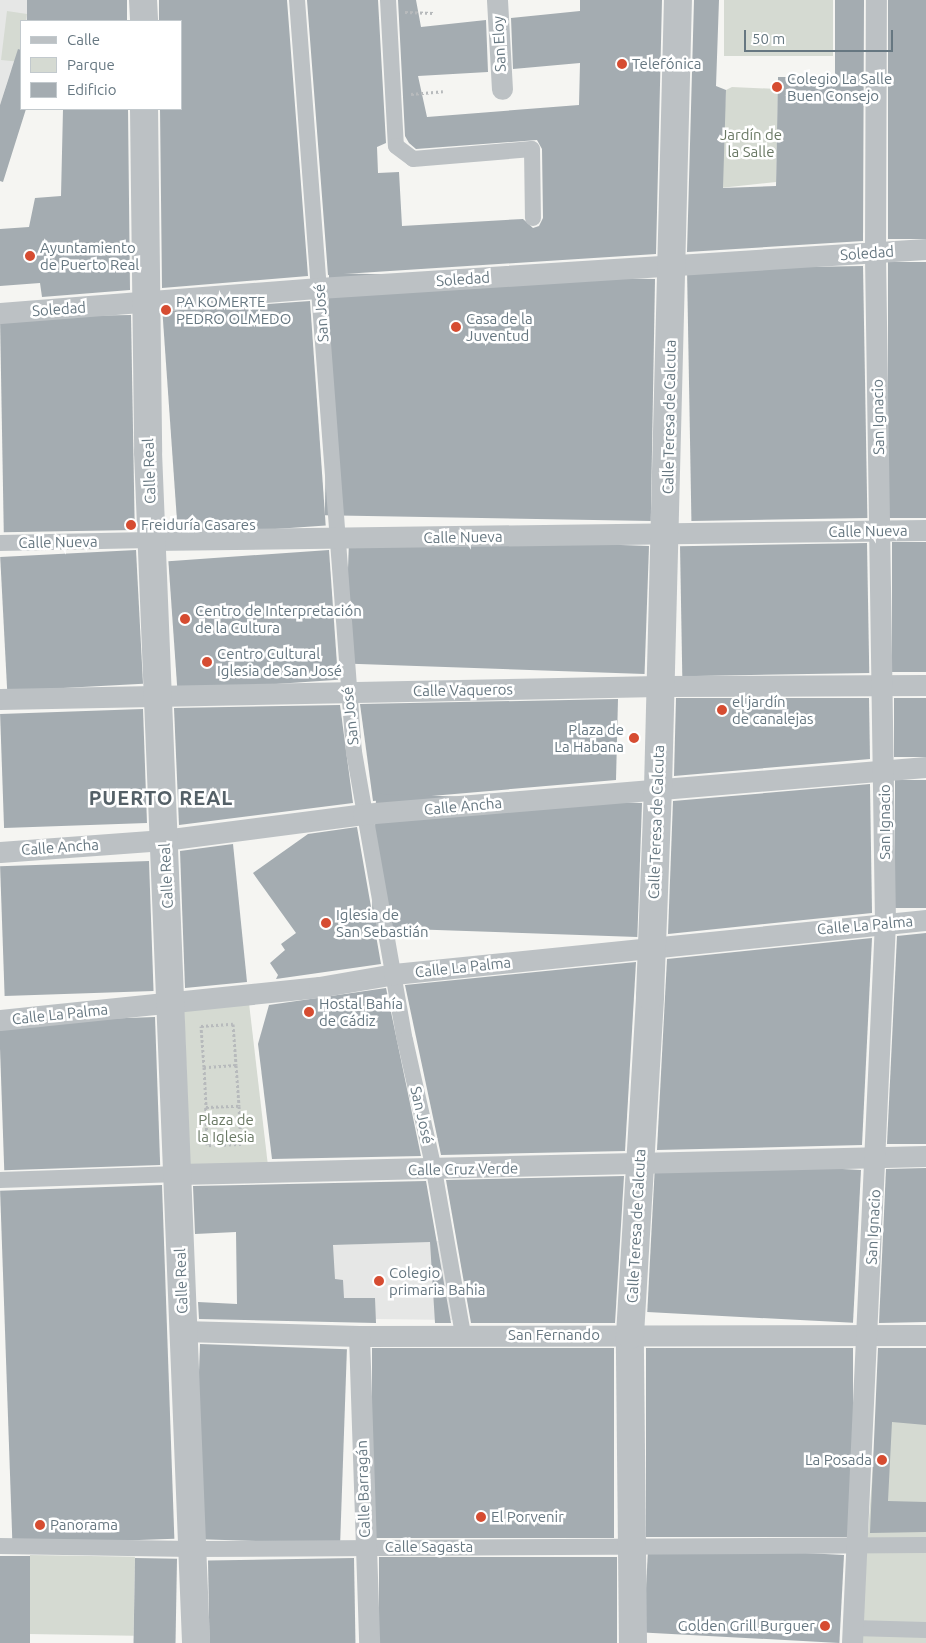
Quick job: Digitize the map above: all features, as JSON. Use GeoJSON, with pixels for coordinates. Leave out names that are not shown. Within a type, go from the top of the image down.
{"type":"FeatureCollection","features":[{"type":"Feature","properties":{"kind":"street"},"geometry":{"type":"LineString","coordinates":[[143,0],[144,20]]}},
{"type":"Feature","properties":{"kind":"street","name":"San José"},"geometry":{"type":"LineString","coordinates":[[297,0],[347,693],[363,814],[405,1040],[434,1170],[463,1334]]}},
{"type":"Feature","properties":{"kind":"street","name":"San Eloy"},"geometry":{"type":"LineString","coordinates":[[497,0],[502,89]]}},
{"type":"Feature","properties":{"kind":"street","name":"Calle Teresa de Calcuta"},"geometry":{"type":"LineString","coordinates":[[633,1643],[630,1335],[653,947],[659,686],[666,534],[678,0]]}},
{"type":"Feature","properties":{"kind":"street","name":"San Ignacio"},"geometry":{"type":"LineString","coordinates":[[853,1636],[876,1158],[885,922],[885,770],[874,253],[876,0]]}},
{"type":"Feature","properties":{"kind":"street"},"geometry":{"type":"LineString","coordinates":[[389,6],[396,146],[413,159],[532,149],[533,218]]}},
{"type":"Feature","properties":{"kind":"street","name":"Calle Real"},"geometry":{"type":"LineString","coordinates":[[144,110],[144,303],[151,540],[172,1002],[182,1331],[196,1643]]}},
{"type":"Feature","properties":{"kind":"street","name":"Soledad"},"geometry":{"type":"LineString","coordinates":[[0,313],[319,288],[926,249]]}},
{"type":"Feature","properties":{"kind":"street","name":"Calle Nueva"},"geometry":{"type":"LineString","coordinates":[[0,543],[926,530]]}},
{"type":"Feature","properties":{"kind":"street","name":"Calle Vaqueros"},"geometry":{"type":"LineString","coordinates":[[0,700],[159,695],[659,686],[926,685]]}},
{"type":"Feature","properties":{"kind":"street","name":"Calle Ancha"},"geometry":{"type":"LineString","coordinates":[[0,852],[164,840],[363,814],[926,767]]}},
{"type":"Feature","properties":{"kind":"street","name":"Calle La Palma"},"geometry":{"type":"LineString","coordinates":[[0,1020],[319,987],[394,974],[885,922],[926,920]]}},
{"type":"Feature","properties":{"kind":"street","name":"Calle Cruz Verde"},"geometry":{"type":"LineString","coordinates":[[0,1180],[178,1174],[639,1165],[926,1156]]}},
{"type":"Feature","properties":{"kind":"street","name":"San Fernando"},"geometry":{"type":"LineString","coordinates":[[182,1331],[359,1336],[463,1334],[926,1335]]}},
{"type":"Feature","properties":{"kind":"street","name":"Calle Barragán"},"geometry":{"type":"LineString","coordinates":[[359,1336],[369,1643]]}},
{"type":"Feature","properties":{"kind":"street","name":"Calle Sagasta"},"geometry":{"type":"LineString","coordinates":[[0,1546],[192,1549],[857,1547],[926,1545]]}},
{"type":"Feature","properties":{"kind":"street"},"geometry":{"type":"LineString","coordinates":[[853,1636],[926,1630]]}},
{"type":"Feature","properties":{"kind":"path"},"geometry":{"type":"LineString","coordinates":[[389,6],[434,12]]}},
{"type":"Feature","properties":{"kind":"path"},"geometry":{"type":"LineString","coordinates":[[393,95],[442,91]]}},
{"type":"Feature","properties":{"kind":"path"},"geometry":{"type":"LineString","coordinates":[[233,1024],[236,1065],[240,1144],[208,1145],[201,1026],[233,1024]]}},
{"type":"Feature","properties":{"kind":"path"},"geometry":{"type":"LineString","coordinates":[[204,1067],[236,1065]]}},
{"type":"Feature","properties":{"kind":"path"},"geometry":{"type":"LineString","coordinates":[[206,1107],[239,1106]]}},
{"type":"Feature","properties":{"kind":"shaded area"},"geometry":{"type":"Polygon","coordinates":[[[0,0],[27,0],[27,20],[20,20],[20,61],[11,70],[0,105],[0,0]]]}},
{"type":"Feature","properties":{"kind":"shaded area","name":"Colegio primaria Bahia"},"geometry":{"type":"Polygon","coordinates":[[[439,1241],[453,1320],[303,1318],[311,1246],[439,1241]]]}},
{"type":"Feature","properties":{"kind":"green space"},"geometry":{"type":"Polygon","coordinates":[[[724,0],[833,0],[833,56],[724,56],[724,0]]]}},
{"type":"Feature","properties":{"kind":"green space"},"geometry":{"type":"Polygon","coordinates":[[[7,11],[27,14],[26,20],[20,20],[20,62],[1,60],[7,11]]]}},
{"type":"Feature","properties":{"kind":"green space","name":"Jardín de la Salle"},"geometry":{"type":"Polygon","coordinates":[[[732,87],[778,89],[776,182],[720,188],[726,90],[732,87]]]}},
{"type":"Feature","properties":{"kind":"green space","name":"Plaza de la Iglesia"},"geometry":{"type":"Polygon","coordinates":[[[249,1003],[268,1166],[190,1164],[184,1009],[249,1003]]]}},
{"type":"Feature","properties":{"kind":"green space"},"geometry":{"type":"Polygon","coordinates":[[[877,1410],[926,1412],[926,1643],[860,1643],[877,1410]]]}},
{"type":"Feature","properties":{"kind":"green space"},"geometry":{"type":"Polygon","coordinates":[[[30,1555],[135,1557],[134,1636],[29,1634],[30,1555]]]}},
{"type":"Feature","properties":{"kind":"building"},"geometry":{"type":"Polygon","coordinates":[[[27,0],[127,0],[127,20],[27,20],[27,0]]]}},
{"type":"Feature","properties":{"kind":"building"},"geometry":{"type":"Polygon","coordinates":[[[159,0],[287,0],[308,276],[162,288],[160,110],[182,110],[182,20],[159,20],[159,0]]]}},
{"type":"Feature","properties":{"kind":"building"},"geometry":{"type":"Polygon","coordinates":[[[307,0],[378,0],[386,143],[377,147],[378,173],[399,172],[402,226],[523,219],[533,228],[539,226],[543,218],[542,149],[537,140],[416,149],[409,143],[405,136],[398,0],[416,0],[421,27],[486,20],[488,72],[418,76],[427,117],[579,105],[580,63],[513,69],[511,18],[580,11],[580,0],[662,0],[656,254],[328,275],[307,0]]]}},
{"type":"Feature","properties":{"kind":"building"},"geometry":{"type":"Polygon","coordinates":[[[694,0],[719,0],[716,86],[726,90],[723,188],[776,186],[778,77],[835,77],[835,0],[864,0],[863,241],[687,252],[694,0]]]}},
{"type":"Feature","properties":{"kind":"building"},"geometry":{"type":"Polygon","coordinates":[[[888,0],[926,0],[926,239],[888,239],[888,0]]]}},
{"type":"Feature","properties":{"kind":"building"},"geometry":{"type":"Polygon","coordinates":[[[18,49],[20,50],[20,110],[26,110],[3,182],[0,181],[0,105],[18,49]]]}},
{"type":"Feature","properties":{"kind":"building"},"geometry":{"type":"Polygon","coordinates":[[[63,110],[128,110],[130,290],[42,297],[40,283],[0,286],[0,229],[29,227],[35,198],[61,196],[63,110]]]}},
{"type":"Feature","properties":{"kind":"building"},"geometry":{"type":"Polygon","coordinates":[[[888,262],[926,262],[926,518],[888,518],[888,262]]]}},
{"type":"Feature","properties":{"kind":"building"},"geometry":{"type":"Polygon","coordinates":[[[863,266],[867,518],[691,521],[687,269],[863,266]]]}},
{"type":"Feature","properties":{"kind":"building"},"geometry":{"type":"Polygon","coordinates":[[[329,273],[655,279],[651,521],[325,515],[329,273]]]}},
{"type":"Feature","properties":{"kind":"building"},"geometry":{"type":"Polygon","coordinates":[[[310,301],[326,525],[178,536],[162,311],[310,301]]]}},
{"type":"Feature","properties":{"kind":"building"},"geometry":{"type":"Polygon","coordinates":[[[131,315],[135,530],[4,532],[0,317],[131,315]]]}},
{"type":"Feature","properties":{"kind":"building"},"geometry":{"type":"Polygon","coordinates":[[[349,536],[649,546],[645,674],[345,663],[349,536]]]}},
{"type":"Feature","properties":{"kind":"building"},"geometry":{"type":"Polygon","coordinates":[[[892,542],[926,542],[926,672],[892,672],[892,542]]]}},
{"type":"Feature","properties":{"kind":"building"},"geometry":{"type":"Polygon","coordinates":[[[867,543],[869,673],[682,676],[680,546],[867,543]]]}},
{"type":"Feature","properties":{"kind":"building"},"geometry":{"type":"Polygon","coordinates":[[[136,550],[143,684],[7,691],[0,557],[136,550]]]}},
{"type":"Feature","properties":{"kind":"building"},"geometry":{"type":"Polygon","coordinates":[[[329,550],[338,680],[177,691],[168,561],[329,550]]]}},
{"type":"Feature","properties":{"kind":"building"},"geometry":{"type":"Polygon","coordinates":[[[676,698],[869,698],[870,759],[674,776],[676,698]]]}},
{"type":"Feature","properties":{"kind":"building"},"geometry":{"type":"Polygon","coordinates":[[[894,698],[926,698],[926,757],[894,757],[894,698]]]}},
{"type":"Feature","properties":{"kind":"building"},"geometry":{"type":"Polygon","coordinates":[[[618,699],[616,780],[373,801],[360,704],[618,699]]]}},
{"type":"Feature","properties":{"kind":"building"},"geometry":{"type":"Polygon","coordinates":[[[340,705],[353,803],[179,825],[174,708],[340,705]]]}},
{"type":"Feature","properties":{"kind":"building"},"geometry":{"type":"Polygon","coordinates":[[[143,709],[147,823],[4,828],[0,714],[143,709]]]}},
{"type":"Feature","properties":{"kind":"building"},"geometry":{"type":"Polygon","coordinates":[[[895,780],[926,780],[926,908],[895,908],[895,780]]]}},
{"type":"Feature","properties":{"kind":"building"},"geometry":{"type":"Polygon","coordinates":[[[870,784],[872,913],[668,934],[673,801],[870,784]]]}},
{"type":"Feature","properties":{"kind":"building"},"geometry":{"type":"Polygon","coordinates":[[[376,794],[642,803],[637,937],[371,928],[376,794]]]}},
{"type":"Feature","properties":{"kind":"building","name":"Iglesia de San Sebastián"},"geometry":{"type":"Polygon","coordinates":[[[357,827],[381,964],[276,979],[278,975],[270,963],[285,950],[281,944],[296,933],[253,873],[308,834],[357,827]]]}},
{"type":"Feature","properties":{"kind":"building"},"geometry":{"type":"Polygon","coordinates":[[[233,844],[247,982],[185,988],[180,851],[233,844]]]}},
{"type":"Feature","properties":{"kind":"building"},"geometry":{"type":"Polygon","coordinates":[[[149,861],[154,991],[5,996],[0,866],[149,861]]]}},
{"type":"Feature","properties":{"kind":"building"},"geometry":{"type":"Polygon","coordinates":[[[926,933],[926,1144],[887,1144],[897,936],[926,933]]]}},
{"type":"Feature","properties":{"kind":"building"},"geometry":{"type":"Polygon","coordinates":[[[872,938],[862,1145],[657,1150],[667,959],[872,938]]]}},
{"type":"Feature","properties":{"kind":"building"},"geometry":{"type":"Polygon","coordinates":[[[636,962],[625,1151],[441,1155],[405,985],[636,962]]]}},
{"type":"Feature","properties":{"kind":"building"},"geometry":{"type":"Polygon","coordinates":[[[386,988],[421,1156],[272,1159],[258,1044],[269,1005],[386,988]]]}},
{"type":"Feature","properties":{"kind":"building"},"geometry":{"type":"Polygon","coordinates":[[[155,1017],[160,1165],[4,1170],[0,1022],[155,1017]]]}},
{"type":"Feature","properties":{"kind":"building"},"geometry":{"type":"Polygon","coordinates":[[[655,1159],[861,1170],[853,1323],[647,1312],[655,1159]]]}},
{"type":"Feature","properties":{"kind":"building"},"geometry":{"type":"Polygon","coordinates":[[[926,1168],[926,1322],[879,1323],[886,1169],[926,1168]]]}},
{"type":"Feature","properties":{"kind":"building"},"geometry":{"type":"Polygon","coordinates":[[[624,1176],[615,1323],[471,1323],[446,1180],[624,1176]]]}},
{"type":"Feature","properties":{"kind":"building"},"geometry":{"type":"Polygon","coordinates":[[[426,1181],[451,1323],[435,1323],[430,1242],[333,1245],[335,1279],[343,1280],[344,1298],[375,1298],[376,1323],[199,1319],[198,1302],[237,1304],[236,1232],[195,1234],[193,1186],[426,1181]]]}},
{"type":"Feature","properties":{"kind":"building"},"geometry":{"type":"Polygon","coordinates":[[[162,1185],[174,1539],[12,1544],[0,1191],[162,1185]]]}},
{"type":"Feature","properties":{"kind":"building"},"geometry":{"type":"Polygon","coordinates":[[[200,1344],[347,1349],[340,1544],[193,1539],[200,1344]]]}},
{"type":"Feature","properties":{"kind":"building"},"geometry":{"type":"Polygon","coordinates":[[[372,1348],[614,1348],[614,1538],[372,1538],[372,1348]]]}},
{"type":"Feature","properties":{"kind":"building"},"geometry":{"type":"Polygon","coordinates":[[[646,1348],[853,1348],[853,1537],[646,1537],[646,1348]]]}},
{"type":"Feature","properties":{"kind":"building"},"geometry":{"type":"Polygon","coordinates":[[[878,1348],[926,1348],[926,1425],[892,1422],[888,1501],[926,1502],[926,1532],[870,1533],[878,1348]]]}},
{"type":"Feature","properties":{"kind":"building"},"geometry":{"type":"Polygon","coordinates":[[[648,1545],[844,1555],[839,1643],[644,1633],[648,1545]]]}},
{"type":"Feature","properties":{"kind":"building"},"geometry":{"type":"Polygon","coordinates":[[[0,1556],[30,1556],[30,1643],[0,1643],[0,1556]]]}},
{"type":"Feature","properties":{"kind":"building"},"geometry":{"type":"Polygon","coordinates":[[[379,1557],[617,1557],[617,1643],[379,1643],[379,1557]]]}},
{"type":"Feature","properties":{"kind":"building"},"geometry":{"type":"Polygon","coordinates":[[[135,1558],[177,1559],[176,1643],[134,1643],[135,1558]]]}},
{"type":"Feature","properties":{"kind":"building"},"geometry":{"type":"Polygon","coordinates":[[[354,1558],[355,1643],[209,1643],[208,1561],[354,1558]]]}},
{"type":"Feature","properties":{"kind":"place","name":"Telefónica"},"geometry":{"type":"Point","coordinates":[622,64]}},
{"type":"Feature","properties":{"kind":"place","name":"Colegio La Salle Buen Consejo"},"geometry":{"type":"Point","coordinates":[777,87]}},
{"type":"Feature","properties":{"kind":"place","name":"Ayuntamiento de Puerto Real"},"geometry":{"type":"Point","coordinates":[30,256]}},
{"type":"Feature","properties":{"kind":"place","name":"PA KOMERTE PEDRO OLMEDO"},"geometry":{"type":"Point","coordinates":[166,310]}},
{"type":"Feature","properties":{"kind":"place","name":"Casa de la Juventud"},"geometry":{"type":"Point","coordinates":[456,327]}},
{"type":"Feature","properties":{"kind":"place","name":"Freiduría Casares"},"geometry":{"type":"Point","coordinates":[131,525]}},
{"type":"Feature","properties":{"kind":"place","name":"Centro de Interpretación de la Cultura"},"geometry":{"type":"Point","coordinates":[185,619]}},
{"type":"Feature","properties":{"kind":"place","name":"Centro Cultural Iglesia de San José"},"geometry":{"type":"Point","coordinates":[207,662]}},
{"type":"Feature","properties":{"kind":"place","name":"el jardín de canalejas"},"geometry":{"type":"Point","coordinates":[722,710]}},
{"type":"Feature","properties":{"kind":"place","name":"Plaza de La Habana"},"geometry":{"type":"Point","coordinates":[634,738]}},
{"type":"Feature","properties":{"kind":"place","name":"Iglesia de San Sebastián"},"geometry":{"type":"Point","coordinates":[326,923]}},
{"type":"Feature","properties":{"kind":"place","name":"Hostal Bahía de Cádiz"},"geometry":{"type":"Point","coordinates":[309,1012]}},
{"type":"Feature","properties":{"kind":"place","name":"Colegio primaria Bahia"},"geometry":{"type":"Point","coordinates":[379,1281]}},
{"type":"Feature","properties":{"kind":"place","name":"La Posada"},"geometry":{"type":"Point","coordinates":[882,1460]}},
{"type":"Feature","properties":{"kind":"place","name":"El Porvenir"},"geometry":{"type":"Point","coordinates":[481,1517]}},
{"type":"Feature","properties":{"kind":"place","name":"Panorama"},"geometry":{"type":"Point","coordinates":[40,1525]}},
{"type":"Feature","properties":{"kind":"place","name":"Golden Grill Burguer"},"geometry":{"type":"Point","coordinates":[825,1626]}},
{"type":"Feature","properties":{"kind":"district","name":"PUERTO REAL"},"geometry":{"type":"Point","coordinates":[161,797]}}]}
